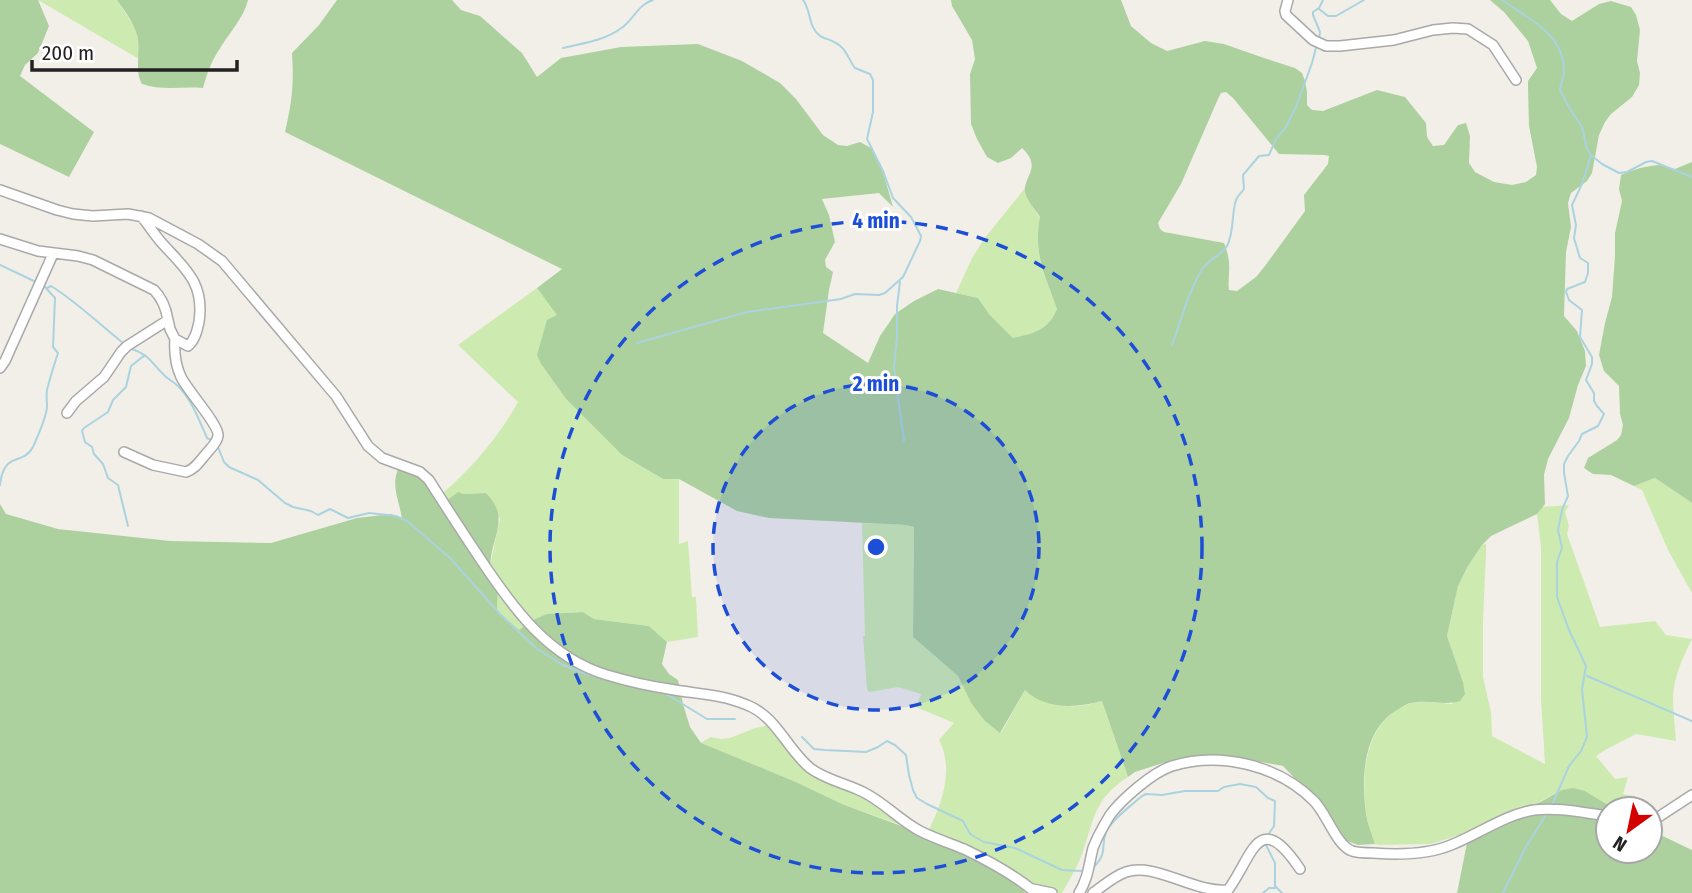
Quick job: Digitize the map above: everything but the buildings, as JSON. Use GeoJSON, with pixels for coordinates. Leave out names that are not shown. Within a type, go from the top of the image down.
{"type":"FeatureCollection","features":[{"type":"Feature","properties":{"kind":"street"},"geometry":{"type":"LineString","coordinates":[[1288,0],[1286,15],[1313,40],[1326,46],[1394,40],[1433,30],[1468,29],[1493,45],[1516,80]]}},
{"type":"Feature","properties":{"kind":"street"},"geometry":{"type":"LineString","coordinates":[[0,190],[73,214],[128,214],[160,222],[222,261],[329,387],[368,446],[383,458],[420,472],[429,480],[490,575],[527,622],[555,649],[579,664],[610,676],[670,689],[717,695],[749,705],[759,710],[775,726],[793,751],[815,772],[872,797],[919,830],[982,858],[1034,891],[1052,893]]}},
{"type":"Feature","properties":{"kind":"street"},"geometry":{"type":"LineString","coordinates":[[141,216],[182,264],[195,284],[200,315],[195,337],[188,346],[175,339]]}},
{"type":"Feature","properties":{"kind":"street"},"geometry":{"type":"LineString","coordinates":[[0,239],[53,254],[93,260],[154,290],[160,296],[175,339],[174,355],[180,374],[219,433],[196,466],[186,472],[153,465],[124,452]]}},
{"type":"Feature","properties":{"kind":"street"},"geometry":{"type":"LineString","coordinates":[[0,368],[53,254]]}},
{"type":"Feature","properties":{"kind":"street"},"geometry":{"type":"LineString","coordinates":[[67,412],[104,377],[127,346],[168,320]]}},
{"type":"Feature","properties":{"kind":"street"},"geometry":{"type":"LineString","coordinates":[[1079,893],[1084,886],[1100,833],[1120,803],[1135,789],[1169,767],[1196,760],[1231,761],[1271,772],[1294,784],[1315,802],[1342,844],[1353,852],[1401,854],[1439,849],[1493,824],[1535,810],[1594,814]]}},
{"type":"Feature","properties":{"kind":"street"},"geometry":{"type":"LineString","coordinates":[[1664,813],[1692,795]]}},
{"type":"Feature","properties":{"kind":"street"},"geometry":{"type":"LineString","coordinates":[[1093,893],[1124,873],[1135,870],[1148,871],[1205,889],[1219,892],[1228,890],[1245,859],[1261,841],[1271,840],[1280,845],[1300,869]]}},
{"type":"Feature","properties":{"kind":"green space"},"geometry":{"type":"Polygon","coordinates":[[[0,0],[38,0],[49,26],[38,53],[25,65],[20,76],[94,132],[69,177],[0,144],[0,0]]]}},
{"type":"Feature","properties":{"kind":"green space"},"geometry":{"type":"Polygon","coordinates":[[[38,0],[117,0],[137,31],[139,59],[38,0]]]}},
{"type":"Feature","properties":{"kind":"green space"},"geometry":{"type":"Polygon","coordinates":[[[117,0],[248,0],[239,20],[214,59],[203,88],[165,88],[142,84],[138,73],[137,35],[117,0]]]}},
{"type":"Feature","properties":{"kind":"green space"},"geometry":{"type":"Polygon","coordinates":[[[337,0],[452,0],[461,10],[480,16],[522,53],[537,77],[561,58],[621,47],[698,44],[742,61],[780,83],[796,99],[823,135],[838,145],[847,146],[860,142],[871,148],[882,168],[893,207],[879,193],[822,199],[835,242],[825,260],[826,267],[833,272],[823,333],[868,363],[880,336],[895,314],[938,289],[978,298],[989,314],[1013,338],[1040,330],[1057,309],[1039,253],[1040,217],[1025,192],[1031,161],[1022,148],[1011,158],[998,163],[987,157],[977,139],[971,124],[970,74],[975,59],[972,40],[951,0],[1121,0],[1131,26],[1151,43],[1167,51],[1205,41],[1224,44],[1295,68],[1302,73],[1307,105],[1312,110],[1323,111],[1377,90],[1405,97],[1426,123],[1427,137],[1433,146],[1444,145],[1458,125],[1466,123],[1470,136],[1469,163],[1475,172],[1494,182],[1512,185],[1526,182],[1536,175],[1537,167],[1529,126],[1528,81],[1537,68],[1528,41],[1504,12],[1490,0],[1550,0],[1561,14],[1572,21],[1599,4],[1611,1],[1631,7],[1640,30],[1637,61],[1639,85],[1632,97],[1605,122],[1599,135],[1592,173],[1587,181],[1571,193],[1568,203],[1571,227],[1566,252],[1564,316],[1577,331],[1585,351],[1586,366],[1569,418],[1548,459],[1544,475],[1545,504],[1537,514],[1491,536],[1468,566],[1458,586],[1447,636],[1463,682],[1465,694],[1460,701],[1408,704],[1386,719],[1371,742],[1364,785],[1367,817],[1375,844],[1358,845],[1337,835],[1307,791],[1283,766],[1234,757],[1199,755],[1169,761],[1135,772],[1128,777],[1102,701],[1062,706],[1042,701],[1025,690],[1000,733],[985,721],[971,703],[958,676],[913,637],[914,527],[769,518],[737,511],[679,479],[663,479],[622,455],[566,399],[537,355],[547,320],[557,315],[537,288],[562,269],[285,132],[292,93],[292,53],[319,25],[337,0]],[[1226,92],[1221,93],[1181,184],[1158,223],[1164,232],[1224,243],[1229,261],[1229,290],[1237,291],[1256,277],[1305,211],[1304,195],[1328,164],[1329,156],[1279,154],[1226,92]]]}},
{"type":"Feature","properties":{"kind":"green space"},"geometry":{"type":"Polygon","coordinates":[[[1692,162],[1692,503],[1655,478],[1634,486],[1611,475],[1593,474],[1584,468],[1588,458],[1617,440],[1623,425],[1619,386],[1604,371],[1599,355],[1612,297],[1615,233],[1622,201],[1619,189],[1621,175],[1653,165],[1675,169],[1692,162]]]}},
{"type":"Feature","properties":{"kind":"green space"},"geometry":{"type":"Polygon","coordinates":[[[1025,188],[1025,194],[1040,218],[1039,254],[1057,309],[1040,330],[1013,338],[989,314],[978,298],[956,293],[984,239],[1025,188]]]}},
{"type":"Feature","properties":{"kind":"green space"},"geometry":{"type":"Polygon","coordinates":[[[537,288],[558,315],[538,355],[541,364],[566,399],[622,455],[663,479],[679,479],[679,544],[688,541],[692,597],[696,597],[698,637],[667,642],[649,626],[594,619],[583,612],[533,620],[519,631],[497,611],[497,591],[491,572],[491,561],[500,519],[486,493],[463,494],[445,503],[438,497],[482,454],[518,402],[458,345],[537,288]]]}},
{"type":"Feature","properties":{"kind":"green space"},"geometry":{"type":"Polygon","coordinates":[[[401,463],[413,468],[445,502],[458,492],[486,493],[494,503],[499,522],[490,562],[497,589],[497,611],[519,630],[547,614],[583,612],[594,619],[649,626],[667,642],[662,664],[669,674],[678,680],[690,727],[701,743],[842,804],[969,851],[1020,886],[1025,893],[0,893],[0,504],[6,514],[58,529],[170,541],[271,543],[357,518],[391,514],[402,519],[395,484],[401,463]]]}},
{"type":"Feature","properties":{"kind":"green space"},"geometry":{"type":"Polygon","coordinates":[[[1655,478],[1692,503],[1692,593],[1668,550],[1642,490],[1634,486],[1655,478]]]}},
{"type":"Feature","properties":{"kind":"green space"},"geometry":{"type":"Polygon","coordinates":[[[1569,505],[1565,512],[1569,526],[1567,534],[1600,627],[1655,621],[1666,635],[1692,639],[1675,682],[1673,702],[1676,741],[1636,734],[1596,756],[1615,779],[1628,777],[1623,794],[1628,795],[1594,796],[1585,791],[1562,790],[1468,838],[1459,835],[1431,844],[1375,844],[1367,820],[1364,781],[1374,736],[1394,712],[1408,704],[1452,704],[1463,682],[1447,636],[1458,586],[1482,545],[1486,544],[1483,677],[1491,712],[1492,736],[1545,764],[1541,699],[1541,547],[1537,514],[1542,507],[1569,505]]]}},
{"type":"Feature","properties":{"kind":"green space"},"geometry":{"type":"Polygon","coordinates":[[[862,523],[914,527],[913,637],[958,676],[971,703],[1001,733],[1025,690],[1062,705],[1080,706],[1102,701],[1128,777],[1101,802],[1080,859],[1062,893],[1025,893],[1019,886],[926,835],[937,813],[946,776],[944,752],[939,740],[954,723],[916,707],[921,694],[898,687],[869,692],[867,689],[863,636],[862,523]]]}},
{"type":"Feature","properties":{"kind":"green space"},"geometry":{"type":"Polygon","coordinates":[[[770,725],[806,762],[857,785],[918,831],[842,804],[700,743],[711,737],[730,738],[770,725]]]}},
{"type":"Feature","properties":{"kind":"green space"},"geometry":{"type":"Polygon","coordinates":[[[1573,788],[1594,796],[1594,865],[1664,865],[1664,837],[1692,850],[1692,893],[1457,893],[1468,838],[1562,790],[1573,788]]]}},
{"type":"Feature","properties":{"kind":"waterway"},"geometry":{"type":"LineString","coordinates":[[563,48],[613,33],[625,26],[643,5],[653,0]]}},
{"type":"Feature","properties":{"kind":"waterway"},"geometry":{"type":"LineString","coordinates":[[637,343],[747,312],[841,299],[855,294],[879,295],[903,277],[921,236],[911,217],[893,198],[867,139],[873,112],[873,80],[870,74],[855,68],[841,47],[815,31],[803,0]]}},
{"type":"Feature","properties":{"kind":"waterway"},"geometry":{"type":"LineString","coordinates":[[1319,39],[1320,32],[1313,12],[1323,0]]}},
{"type":"Feature","properties":{"kind":"waterway"},"geometry":{"type":"LineString","coordinates":[[1319,9],[1328,16],[1336,16],[1364,0]]}},
{"type":"Feature","properties":{"kind":"waterway"},"geometry":{"type":"LineString","coordinates":[[1502,0],[1544,29],[1559,48],[1564,73],[1560,90],[1582,127],[1591,155],[1619,173],[1652,161],[1692,177]]}},
{"type":"Feature","properties":{"kind":"waterway"},"geometry":{"type":"LineString","coordinates":[[1172,345],[1198,276],[1206,265],[1225,249],[1229,240],[1235,203],[1244,189],[1243,175],[1259,156],[1269,155],[1276,139],[1286,127],[1296,107],[1317,44]]}},
{"type":"Feature","properties":{"kind":"waterway"},"geometry":{"type":"LineString","coordinates":[[1552,805],[1569,766],[1581,751],[1587,737],[1582,689],[1586,666],[1557,597],[1557,562],[1562,548],[1558,530],[1568,496],[1564,464],[1582,434],[1598,426],[1604,414],[1594,401],[1594,393],[1586,380],[1592,357],[1580,337],[1582,310],[1569,300],[1566,292],[1567,289],[1585,282],[1588,273],[1588,263],[1580,258],[1574,238],[1576,225],[1572,205],[1591,155]]}},
{"type":"Feature","properties":{"kind":"waterway"},"geometry":{"type":"LineString","coordinates":[[0,265],[36,282]]}},
{"type":"Feature","properties":{"kind":"waterway"},"geometry":{"type":"LineString","coordinates":[[900,282],[894,367],[904,441]]}},
{"type":"Feature","properties":{"kind":"waterway"},"geometry":{"type":"LineString","coordinates":[[0,485],[5,467],[29,453],[33,447],[47,410],[47,390],[58,353],[53,347],[55,298],[44,286]]}},
{"type":"Feature","properties":{"kind":"waterway"},"geometry":{"type":"LineString","coordinates":[[47,288],[51,286],[61,292],[123,343]]}},
{"type":"Feature","properties":{"kind":"waterway"},"geometry":{"type":"LineString","coordinates":[[132,349],[147,357],[183,392],[195,410],[207,438],[211,440]]}},
{"type":"Feature","properties":{"kind":"waterway"},"geometry":{"type":"LineString","coordinates":[[128,526],[118,485],[108,478],[103,464],[94,454],[92,447],[85,442],[82,431],[108,412],[113,400],[126,387],[131,366],[145,355]]}},
{"type":"Feature","properties":{"kind":"waterway"},"geometry":{"type":"LineString","coordinates":[[218,447],[229,467],[258,480],[293,507],[318,515],[330,509],[348,518],[369,513],[396,516],[407,521],[450,558],[500,614],[536,648],[563,665],[603,678]]}},
{"type":"Feature","properties":{"kind":"waterway"},"geometry":{"type":"LineString","coordinates":[[1587,676],[1692,721]]}},
{"type":"Feature","properties":{"kind":"waterway"},"geometry":{"type":"LineString","coordinates":[[663,692],[707,719],[735,719]]}},
{"type":"Feature","properties":{"kind":"waterway"},"geometry":{"type":"LineString","coordinates":[[802,737],[814,749],[866,752],[887,741],[906,755],[917,798],[963,821],[970,834],[984,842],[1015,848],[1062,870],[1083,871]]}},
{"type":"Feature","properties":{"kind":"waterway"},"geometry":{"type":"LineString","coordinates":[[1093,868],[1103,853],[1104,837],[1109,827],[1146,794],[1218,791],[1240,784],[1256,787],[1275,801],[1274,826],[1268,835]]}},
{"type":"Feature","properties":{"kind":"waterway"},"geometry":{"type":"LineString","coordinates":[[1503,893],[1547,813]]}},
{"type":"Feature","properties":{"kind":"waterway"},"geometry":{"type":"LineString","coordinates":[[1266,845],[1275,863],[1275,888]]}},
{"type":"Feature","properties":{"kind":"waterway"},"geometry":{"type":"LineString","coordinates":[[1276,887],[1282,893]]}},
{"type":"Feature","properties":{"kind":"waterway"},"geometry":{"type":"LineString","coordinates":[[1263,893],[1274,888]]}}]}
